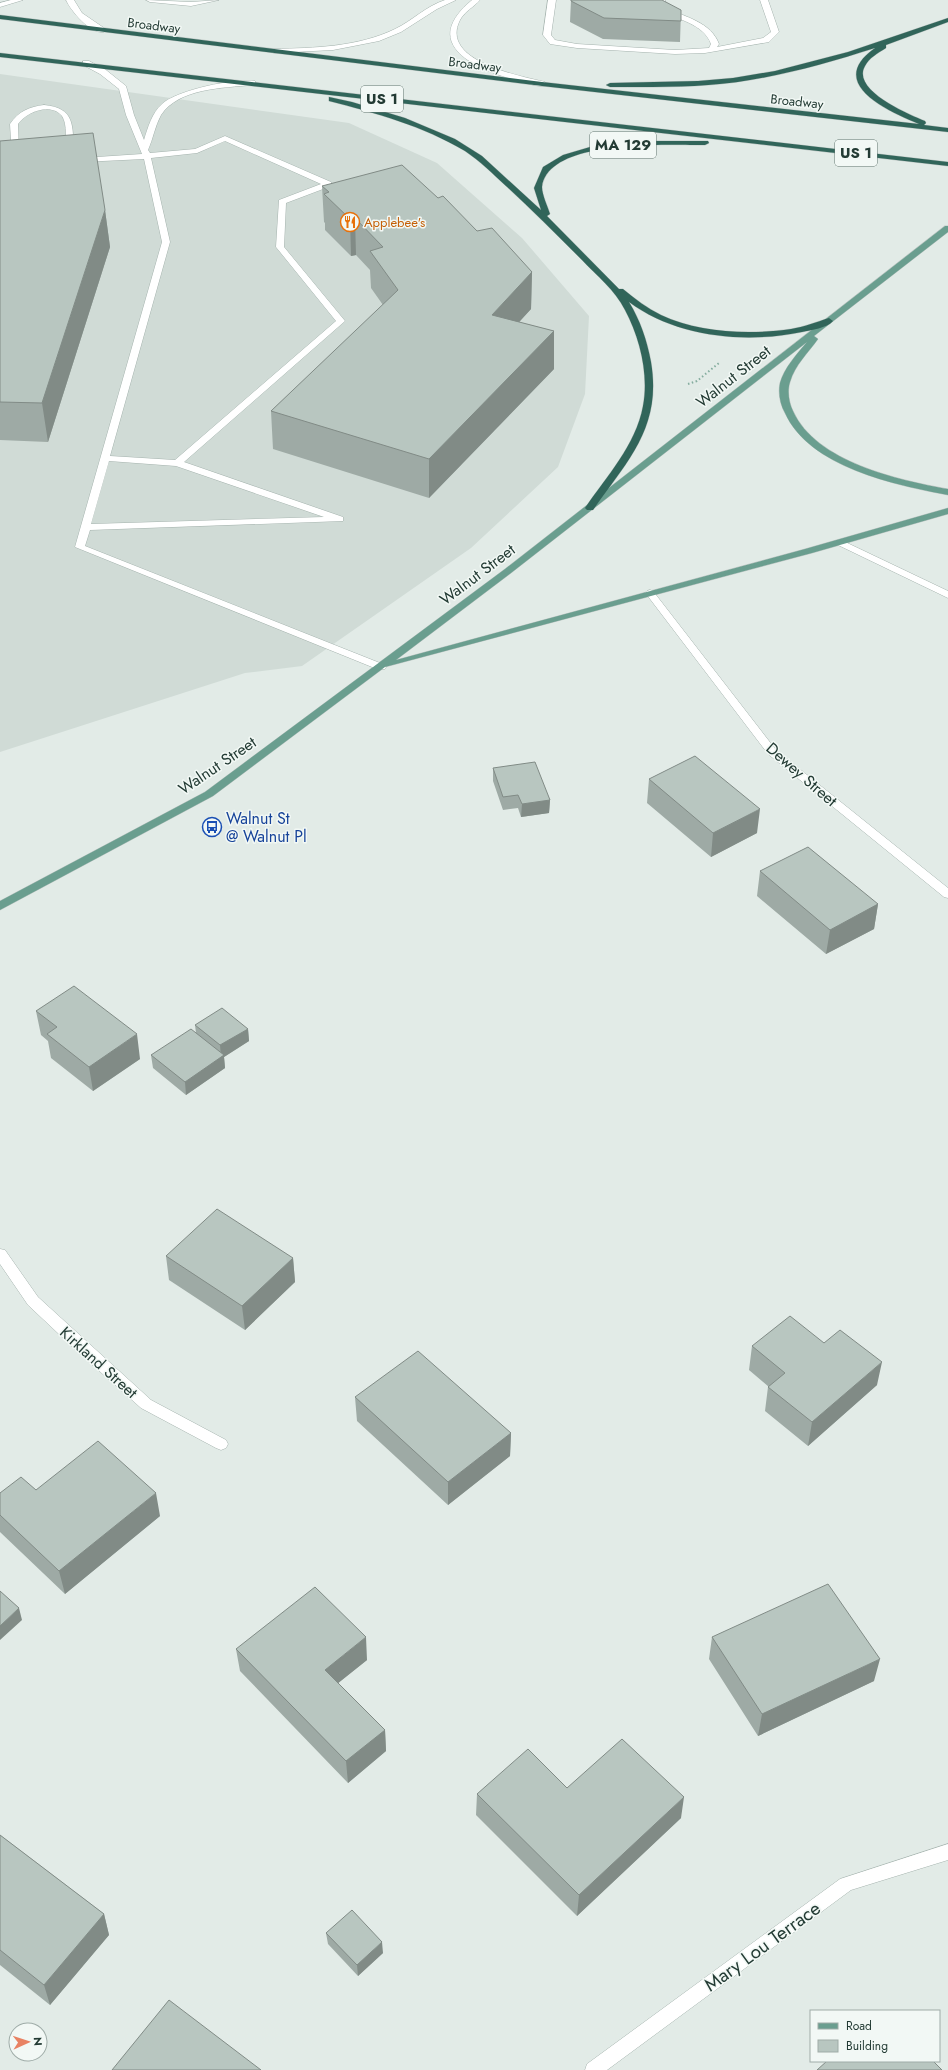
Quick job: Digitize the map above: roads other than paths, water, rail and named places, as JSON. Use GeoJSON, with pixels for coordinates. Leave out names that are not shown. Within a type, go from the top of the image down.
{"type":"FeatureCollection","features":[{"type":"Feature","properties":{"kind":"highway","name":"Broadway"},"geometry":{"type":"LineString","coordinates":[[0,17],[542,84],[948,130]]}},
{"type":"Feature","properties":{"kind":"highway"},"geometry":{"type":"LineString","coordinates":[[542,84],[653,85],[736,79],[790,70],[892,41],[948,20]]}},
{"type":"Feature","properties":{"kind":"highway"},"geometry":{"type":"LineString","coordinates":[[892,41],[873,53],[863,63],[859,71],[861,82],[874,97],[883,103],[901,114],[932,128]]}},
{"type":"Feature","properties":{"kind":"highway","name":"US 1"},"geometry":{"type":"LineString","coordinates":[[0,55],[86,63],[948,164]]}},
{"type":"Feature","properties":{"kind":"highway"},"geometry":{"type":"LineString","coordinates":[[291,88],[396,117],[423,127],[460,146],[487,164],[550,222]]}},
{"type":"Feature","properties":{"kind":"highway","name":"MA 129"},"geometry":{"type":"LineString","coordinates":[[764,143],[619,145],[574,153],[552,164],[540,177],[537,195],[550,222],[607,281],[649,312],[666,320],[692,328],[722,332],[768,333],[805,330],[829,321]]}},
{"type":"Feature","properties":{"kind":"highway"},"geometry":{"type":"LineString","coordinates":[[590,508],[636,441],[648,406],[648,378],[644,353],[634,320],[628,307],[607,281]]}},
{"type":"Feature","properties":{"kind":"main road","name":"Walnut Street"},"geometry":{"type":"LineString","coordinates":[[0,906],[209,794],[381,667],[590,508],[948,228]]}},
{"type":"Feature","properties":{"kind":"main road"},"geometry":{"type":"LineString","coordinates":[[829,321],[793,364],[785,383],[784,397],[787,412],[795,427],[816,446],[844,462],[878,476],[917,487],[948,492]]}},
{"type":"Feature","properties":{"kind":"main road"},"geometry":{"type":"LineString","coordinates":[[381,667],[516,628],[841,543],[948,512]]}},
{"type":"Feature","properties":{"kind":"street"},"geometry":{"type":"LineString","coordinates":[[0,5],[19,0]]}},
{"type":"Feature","properties":{"kind":"street"},"geometry":{"type":"LineString","coordinates":[[70,0],[74,9],[83,20],[101,30]]}},
{"type":"Feature","properties":{"kind":"street"},"geometry":{"type":"LineString","coordinates":[[150,0],[191,4],[215,0]]}},
{"type":"Feature","properties":{"kind":"street"},"geometry":{"type":"LineString","coordinates":[[267,51],[312,49],[376,39],[391,34],[407,25],[423,13],[452,0]]}},
{"type":"Feature","properties":{"kind":"street"},"geometry":{"type":"LineString","coordinates":[[476,0],[461,13],[455,22],[453,31],[455,43],[459,50],[483,67],[542,84]]}},
{"type":"Feature","properties":{"kind":"street"},"geometry":{"type":"LineString","coordinates":[[552,0],[547,35],[553,42],[577,46],[675,52],[712,50],[766,40],[775,32],[764,0]]}},
{"type":"Feature","properties":{"kind":"street"},"geometry":{"type":"LineString","coordinates":[[660,0],[663,9],[698,26],[710,34],[715,44],[712,50]]}},
{"type":"Feature","properties":{"kind":"street"},"geometry":{"type":"LineString","coordinates":[[86,63],[103,72],[124,88],[130,115],[146,152],[166,242],[80,547],[381,667]]}},
{"type":"Feature","properties":{"kind":"street"},"geometry":{"type":"LineString","coordinates":[[146,152],[158,114],[168,102],[192,92],[217,87],[252,83]]}},
{"type":"Feature","properties":{"kind":"street"},"geometry":{"type":"LineString","coordinates":[[16,166],[14,124],[19,115],[27,111],[48,108],[64,114],[67,119],[71,160],[146,152],[191,152],[225,138],[328,184],[282,202],[280,247],[341,321],[177,463]]}},
{"type":"Feature","properties":{"kind":"street"},"geometry":{"type":"LineString","coordinates":[[86,526],[340,520],[177,463],[105,458]]}},
{"type":"Feature","properties":{"kind":"street"},"geometry":{"type":"LineString","coordinates":[[841,543],[948,595]]}},
{"type":"Feature","properties":{"kind":"street","name":"Dewey Street"},"geometry":{"type":"LineString","coordinates":[[650,593],[772,752],[948,894]]}},
{"type":"Feature","properties":{"kind":"street","name":"Kirkland Street"},"geometry":{"type":"LineString","coordinates":[[0,1254],[33,1301],[146,1404],[221,1444]]}},
{"type":"Feature","properties":{"kind":"street","name":"Mary Lou Terrace"},"geometry":{"type":"LineString","coordinates":[[593,2070],[846,1884],[948,1852]]}},
{"type":"Feature","properties":{"kind":"place","name":"Applebee's"},"geometry":{"type":"Point","coordinates":[350,222]}},
{"type":"Feature","properties":{"kind":"place","name":"Walnut St @ Walnut Pl"},"geometry":{"type":"Point","coordinates":[212,827]}}]}
